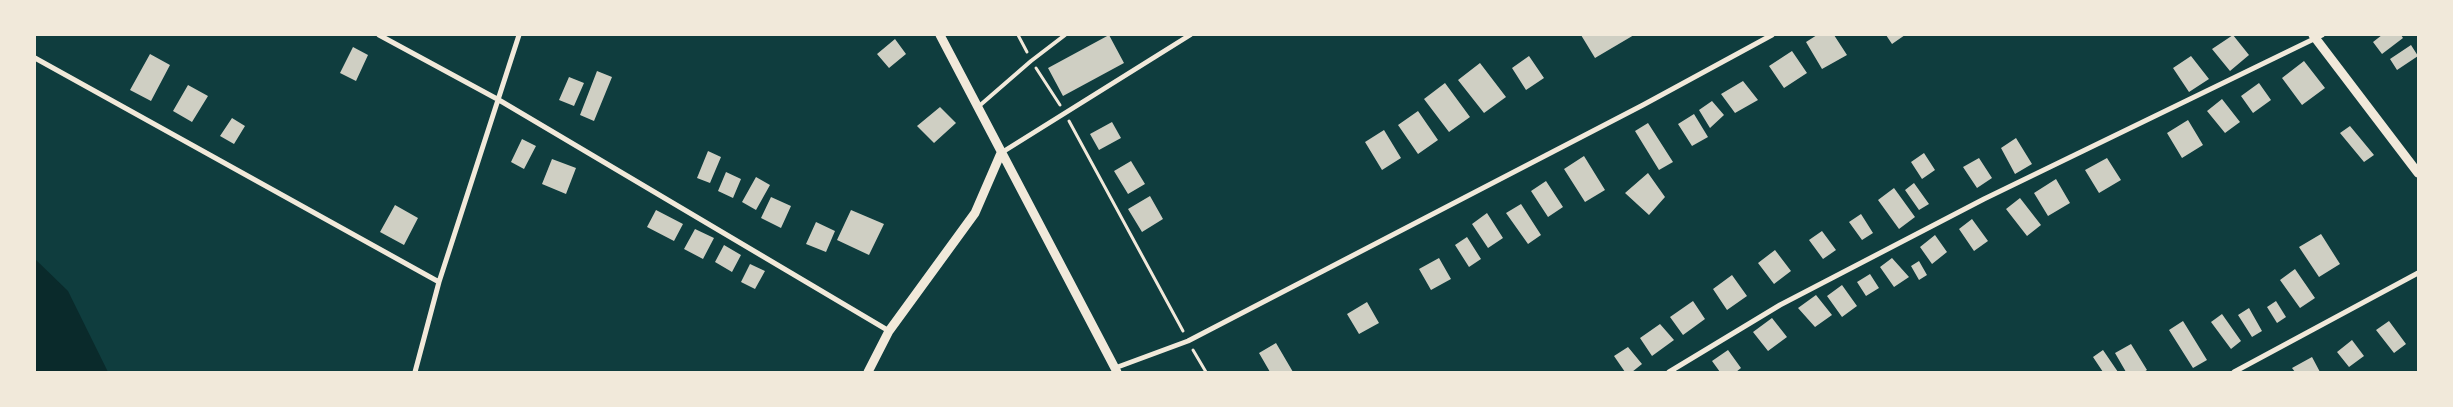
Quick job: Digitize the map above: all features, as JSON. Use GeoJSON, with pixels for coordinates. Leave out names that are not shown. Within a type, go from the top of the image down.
{"type":"FeatureCollection","features":[{"type":"Feature","properties":{"kind":"street"},"geometry":{"type":"LineString","coordinates":[[379,35],[499,100],[889,331]]}},
{"type":"Feature","properties":{"kind":"street"},"geometry":{"type":"LineString","coordinates":[[415,372],[439,282],[519,35]]}},
{"type":"Feature","properties":{"kind":"street"},"geometry":{"type":"LineString","coordinates":[[940,35],[1116,370],[1188,341],[1643,105],[1772,35]]}},
{"type":"Feature","properties":{"kind":"street"},"geometry":{"type":"LineString","coordinates":[[868,372],[889,331],[976,213],[1001,153],[1190,35]]}},
{"type":"Feature","properties":{"kind":"street"},"geometry":{"type":"LineString","coordinates":[[1669,372],[1780,305],[1984,199],[2317,36],[2418,173]]}},
{"type":"Feature","properties":{"kind":"street"},"geometry":{"type":"LineString","coordinates":[[35,58],[439,282]]}},
{"type":"Feature","properties":{"kind":"street"},"geometry":{"type":"LineString","coordinates":[[2234,372],[2418,273]]}},
{"type":"Feature","properties":{"kind":"lane"},"geometry":{"type":"LineString","coordinates":[[978,108],[1031,61],[1065,35]]}},
{"type":"Feature","properties":{"kind":"path"},"geometry":{"type":"LineString","coordinates":[[1018,35],[1031,61],[1064,112],[1206,372]]}},
{"type":"Feature","properties":{"kind":"water"},"geometry":{"type":"Polygon","coordinates":[[[35,259],[68,291],[108,372],[35,372],[35,259]]]}},
{"type":"Feature","properties":{"kind":"building"},"geometry":{"type":"Polygon","coordinates":[[[1109,35],[1124,63],[1063,96],[1048,68],[1109,35]]]}},
{"type":"Feature","properties":{"kind":"building"},"geometry":{"type":"Polygon","coordinates":[[[1581,35],[1634,35],[1595,58],[1581,35]]]}},
{"type":"Feature","properties":{"kind":"building"},"geometry":{"type":"Polygon","coordinates":[[[1817,35],[1834,35],[1847,55],[1822,69],[1806,42],[1817,35]]]}},
{"type":"Feature","properties":{"kind":"building"},"geometry":{"type":"Polygon","coordinates":[[[1886,35],[1905,35],[1892,44],[1886,35]]]}},
{"type":"Feature","properties":{"kind":"building"},"geometry":{"type":"Polygon","coordinates":[[[2233,35],[2249,55],[2230,71],[2212,49],[2233,35]]]}},
{"type":"Feature","properties":{"kind":"building"},"geometry":{"type":"Polygon","coordinates":[[[2382,35],[2401,35],[2403,38],[2382,54],[2373,42],[2382,35]]]}},
{"type":"Feature","properties":{"kind":"building"},"geometry":{"type":"Polygon","coordinates":[[[895,39],[906,54],[889,68],[877,54],[895,39]]]}},
{"type":"Feature","properties":{"kind":"building"},"geometry":{"type":"Polygon","coordinates":[[[2411,45],[2418,56],[2397,70],[2390,59],[2411,45]]]}},
{"type":"Feature","properties":{"kind":"building"},"geometry":{"type":"Polygon","coordinates":[[[353,47],[368,55],[356,81],[340,73],[353,47]]]}},
{"type":"Feature","properties":{"kind":"building"},"geometry":{"type":"Polygon","coordinates":[[[1792,51],[1807,73],[1784,88],[1769,66],[1792,51]]]}},
{"type":"Feature","properties":{"kind":"building"},"geometry":{"type":"Polygon","coordinates":[[[150,54],[170,65],[151,101],[130,90],[150,54]]]}},
{"type":"Feature","properties":{"kind":"building"},"geometry":{"type":"Polygon","coordinates":[[[1529,56],[1544,78],[1526,90],[1512,68],[1529,56]]]}},
{"type":"Feature","properties":{"kind":"building"},"geometry":{"type":"Polygon","coordinates":[[[2191,56],[2209,79],[2189,92],[2173,68],[2191,56]]]}},
{"type":"Feature","properties":{"kind":"building"},"geometry":{"type":"Polygon","coordinates":[[[2304,61],[2325,88],[2302,105],[2282,78],[2304,61]]]}},
{"type":"Feature","properties":{"kind":"building"},"geometry":{"type":"Polygon","coordinates":[[[1480,63],[1506,97],[1484,113],[1458,80],[1480,63]]]}},
{"type":"Feature","properties":{"kind":"building"},"geometry":{"type":"Polygon","coordinates":[[[597,71],[612,77],[594,121],[580,115],[597,71]]]}},
{"type":"Feature","properties":{"kind":"building"},"geometry":{"type":"Polygon","coordinates":[[[569,77],[584,83],[574,106],[559,100],[569,77]]]}},
{"type":"Feature","properties":{"kind":"building"},"geometry":{"type":"Polygon","coordinates":[[[1743,81],[1758,100],[1735,113],[1721,94],[1743,81]]]}},
{"type":"Feature","properties":{"kind":"building"},"geometry":{"type":"Polygon","coordinates":[[[1445,83],[1470,117],[1449,132],[1424,99],[1445,83]]]}},
{"type":"Feature","properties":{"kind":"building"},"geometry":{"type":"Polygon","coordinates":[[[2259,83],[2271,100],[2253,113],[2241,96],[2259,83]]]}},
{"type":"Feature","properties":{"kind":"building"},"geometry":{"type":"Polygon","coordinates":[[[188,85],[208,96],[192,122],[173,111],[188,85]]]}},
{"type":"Feature","properties":{"kind":"building"},"geometry":{"type":"Polygon","coordinates":[[[2222,99],[2240,122],[2225,133],[2207,111],[2222,99]]]}},
{"type":"Feature","properties":{"kind":"building"},"geometry":{"type":"Polygon","coordinates":[[[1712,101],[1724,115],[1710,128],[1699,110],[1712,101]]]}},
{"type":"Feature","properties":{"kind":"building"},"geometry":{"type":"Polygon","coordinates":[[[940,107],[956,123],[934,143],[917,126],[940,107]]]}},
{"type":"Feature","properties":{"kind":"building"},"geometry":{"type":"Polygon","coordinates":[[[1418,111],[1438,140],[1418,154],[1398,125],[1418,111]]]}},
{"type":"Feature","properties":{"kind":"building"},"geometry":{"type":"Polygon","coordinates":[[[1694,114],[1708,137],[1692,146],[1678,124],[1694,114]]]}},
{"type":"Feature","properties":{"kind":"building"},"geometry":{"type":"Polygon","coordinates":[[[232,118],[245,126],[234,144],[220,136],[232,118]]]}},
{"type":"Feature","properties":{"kind":"building"},"geometry":{"type":"Polygon","coordinates":[[[2188,120],[2203,145],[2182,158],[2167,133],[2188,120]]]}},
{"type":"Feature","properties":{"kind":"building"},"geometry":{"type":"Polygon","coordinates":[[[1112,122],[1121,138],[1099,150],[1090,134],[1112,122]]]}},
{"type":"Feature","properties":{"kind":"building"},"geometry":{"type":"Polygon","coordinates":[[[1648,123],[1673,162],[1659,170],[1635,131],[1648,123]]]}},
{"type":"Feature","properties":{"kind":"building"},"geometry":{"type":"Polygon","coordinates":[[[2350,126],[2374,155],[2364,162],[2340,133],[2350,126]]]}},
{"type":"Feature","properties":{"kind":"building"},"geometry":{"type":"Polygon","coordinates":[[[1384,130],[1401,158],[1382,170],[1365,142],[1384,130]]]}},
{"type":"Feature","properties":{"kind":"building"},"geometry":{"type":"Polygon","coordinates":[[[2016,138],[2032,164],[2015,174],[2001,148],[2016,138]]]}},
{"type":"Feature","properties":{"kind":"building"},"geometry":{"type":"Polygon","coordinates":[[[522,139],[536,146],[524,169],[511,162],[522,139]]]}},
{"type":"Feature","properties":{"kind":"building"},"geometry":{"type":"Polygon","coordinates":[[[708,151],[721,157],[710,183],[697,178],[708,151]]]}},
{"type":"Feature","properties":{"kind":"building"},"geometry":{"type":"Polygon","coordinates":[[[1924,153],[1935,170],[1922,179],[1911,162],[1924,153]]]}},
{"type":"Feature","properties":{"kind":"building"},"geometry":{"type":"Polygon","coordinates":[[[1584,156],[1605,190],[1585,202],[1564,169],[1584,156]]]}},
{"type":"Feature","properties":{"kind":"building"},"geometry":{"type":"Polygon","coordinates":[[[1979,158],[1992,178],[1977,188],[1963,167],[1979,158]]]}},
{"type":"Feature","properties":{"kind":"building"},"geometry":{"type":"Polygon","coordinates":[[[2107,158],[2121,180],[2099,193],[2085,170],[2107,158]]]}},
{"type":"Feature","properties":{"kind":"building"},"geometry":{"type":"Polygon","coordinates":[[[552,159],[576,168],[566,194],[542,184],[552,159]]]}},
{"type":"Feature","properties":{"kind":"building"},"geometry":{"type":"Polygon","coordinates":[[[1131,161],[1145,184],[1128,194],[1114,171],[1131,161]]]}},
{"type":"Feature","properties":{"kind":"building"},"geometry":{"type":"Polygon","coordinates":[[[726,172],[741,179],[733,198],[718,191],[726,172]]]}},
{"type":"Feature","properties":{"kind":"building"},"geometry":{"type":"Polygon","coordinates":[[[1648,173],[1665,197],[1649,215],[1625,193],[1648,173]]]}},
{"type":"Feature","properties":{"kind":"building"},"geometry":{"type":"Polygon","coordinates":[[[756,177],[770,185],[756,210],[742,202],[756,177]]]}},
{"type":"Feature","properties":{"kind":"building"},"geometry":{"type":"Polygon","coordinates":[[[2056,179],[2070,203],[2048,216],[2034,193],[2056,179]]]}},
{"type":"Feature","properties":{"kind":"building"},"geometry":{"type":"Polygon","coordinates":[[[1546,181],[1563,207],[1548,217],[1531,191],[1546,181]]]}},
{"type":"Feature","properties":{"kind":"building"},"geometry":{"type":"Polygon","coordinates":[[[1914,183],[1929,204],[1919,210],[1905,190],[1914,183]]]}},
{"type":"Feature","properties":{"kind":"building"},"geometry":{"type":"Polygon","coordinates":[[[1894,188],[1915,217],[1899,229],[1878,200],[1894,188]]]}},
{"type":"Feature","properties":{"kind":"building"},"geometry":{"type":"Polygon","coordinates":[[[1150,196],[1163,219],[1142,232],[1128,209],[1150,196]]]}},
{"type":"Feature","properties":{"kind":"building"},"geometry":{"type":"Polygon","coordinates":[[[771,197],[791,206],[781,228],[761,218],[771,197]]]}},
{"type":"Feature","properties":{"kind":"building"},"geometry":{"type":"Polygon","coordinates":[[[2020,198],[2041,225],[2027,236],[2006,209],[2020,198]]]}},
{"type":"Feature","properties":{"kind":"building"},"geometry":{"type":"Polygon","coordinates":[[[1521,204],[1541,235],[1528,244],[1506,213],[1521,204]]]}},
{"type":"Feature","properties":{"kind":"building"},"geometry":{"type":"Polygon","coordinates":[[[395,205],[418,218],[404,245],[380,232],[395,205]]]}},
{"type":"Feature","properties":{"kind":"building"},"geometry":{"type":"Polygon","coordinates":[[[656,210],[683,224],[674,241],[647,227],[656,210]]]}},
{"type":"Feature","properties":{"kind":"building"},"geometry":{"type":"Polygon","coordinates":[[[851,210],[884,224],[869,255],[837,240],[851,210]]]}},
{"type":"Feature","properties":{"kind":"building"},"geometry":{"type":"Polygon","coordinates":[[[1487,213],[1503,238],[1488,248],[1472,224],[1487,213]]]}},
{"type":"Feature","properties":{"kind":"building"},"geometry":{"type":"Polygon","coordinates":[[[1861,214],[1873,233],[1862,240],[1849,222],[1861,214]]]}},
{"type":"Feature","properties":{"kind":"building"},"geometry":{"type":"Polygon","coordinates":[[[1972,219],[1988,241],[1974,251],[1959,229],[1972,219]]]}},
{"type":"Feature","properties":{"kind":"building"},"geometry":{"type":"Polygon","coordinates":[[[816,222],[835,231],[826,252],[806,244],[816,222]]]}},
{"type":"Feature","properties":{"kind":"building"},"geometry":{"type":"Polygon","coordinates":[[[695,229],[714,238],[703,259],[684,249],[695,229]]]}},
{"type":"Feature","properties":{"kind":"building"},"geometry":{"type":"Polygon","coordinates":[[[1822,231],[1836,250],[1823,259],[1809,240],[1822,231]]]}},
{"type":"Feature","properties":{"kind":"building"},"geometry":{"type":"Polygon","coordinates":[[[2321,234],[2340,264],[2319,277],[2299,247],[2321,234]]]}},
{"type":"Feature","properties":{"kind":"building"},"geometry":{"type":"Polygon","coordinates":[[[1935,235],[1947,252],[1932,264],[1920,247],[1935,235]]]}},
{"type":"Feature","properties":{"kind":"building"},"geometry":{"type":"Polygon","coordinates":[[[1467,237],[1481,259],[1469,267],[1455,245],[1467,237]]]}},
{"type":"Feature","properties":{"kind":"building"},"geometry":{"type":"Polygon","coordinates":[[[724,245],[741,255],[732,272],[715,262],[724,245]]]}},
{"type":"Feature","properties":{"kind":"building"},"geometry":{"type":"Polygon","coordinates":[[[1775,250],[1791,271],[1774,284],[1758,263],[1775,250]]]}},
{"type":"Feature","properties":{"kind":"building"},"geometry":{"type":"Polygon","coordinates":[[[1439,258],[1451,279],[1431,290],[1419,269],[1439,258]]]}},
{"type":"Feature","properties":{"kind":"building"},"geometry":{"type":"Polygon","coordinates":[[[1892,258],[1909,277],[1894,287],[1880,267],[1892,258]]]}},
{"type":"Feature","properties":{"kind":"building"},"geometry":{"type":"Polygon","coordinates":[[[1919,261],[1927,275],[1919,280],[1911,266],[1919,261]]]}},
{"type":"Feature","properties":{"kind":"building"},"geometry":{"type":"Polygon","coordinates":[[[750,264],[765,271],[755,289],[741,282],[750,264]]]}},
{"type":"Feature","properties":{"kind":"building"},"geometry":{"type":"Polygon","coordinates":[[[2295,269],[2315,298],[2300,308],[2280,280],[2295,269]]]}},
{"type":"Feature","properties":{"kind":"building"},"geometry":{"type":"Polygon","coordinates":[[[1870,274],[1879,288],[1866,296],[1857,282],[1870,274]]]}},
{"type":"Feature","properties":{"kind":"building"},"geometry":{"type":"Polygon","coordinates":[[[1732,275],[1747,296],[1727,310],[1713,289],[1732,275]]]}},
{"type":"Feature","properties":{"kind":"building"},"geometry":{"type":"Polygon","coordinates":[[[1842,285],[1857,306],[1842,317],[1827,296],[1842,285]]]}},
{"type":"Feature","properties":{"kind":"building"},"geometry":{"type":"Polygon","coordinates":[[[1816,295],[1832,315],[1815,327],[1798,308],[1816,295]]]}},
{"type":"Feature","properties":{"kind":"building"},"geometry":{"type":"Polygon","coordinates":[[[1693,301],[1705,319],[1683,335],[1670,317],[1693,301]]]}},
{"type":"Feature","properties":{"kind":"building"},"geometry":{"type":"Polygon","coordinates":[[[2276,301],[2286,317],[2277,323],[2267,307],[2276,301]]]}},
{"type":"Feature","properties":{"kind":"building"},"geometry":{"type":"Polygon","coordinates":[[[1367,302],[1379,323],[1359,334],[1347,314],[1367,302]]]}},
{"type":"Feature","properties":{"kind":"building"},"geometry":{"type":"Polygon","coordinates":[[[2249,308],[2262,331],[2252,337],[2238,315],[2249,308]]]}},
{"type":"Feature","properties":{"kind":"building"},"geometry":{"type":"Polygon","coordinates":[[[2222,314],[2241,341],[2231,349],[2211,322],[2222,314]]]}},
{"type":"Feature","properties":{"kind":"building"},"geometry":{"type":"Polygon","coordinates":[[[1772,318],[1787,337],[1768,351],[1753,332],[1772,318]]]}},
{"type":"Feature","properties":{"kind":"building"},"geometry":{"type":"Polygon","coordinates":[[[2183,321],[2207,360],[2193,368],[2169,330],[2183,321]]]}},
{"type":"Feature","properties":{"kind":"building"},"geometry":{"type":"Polygon","coordinates":[[[2389,321],[2406,344],[2394,353],[2376,330],[2389,321]]]}},
{"type":"Feature","properties":{"kind":"building"},"geometry":{"type":"Polygon","coordinates":[[[1660,324],[1674,340],[1652,356],[1640,338],[1660,324]]]}},
{"type":"Feature","properties":{"kind":"building"},"geometry":{"type":"Polygon","coordinates":[[[2352,340],[2364,356],[2349,367],[2337,352],[2352,340]]]}},
{"type":"Feature","properties":{"kind":"building"},"geometry":{"type":"Polygon","coordinates":[[[1276,343],[1293,372],[1270,372],[1259,353],[1276,343]]]}},
{"type":"Feature","properties":{"kind":"building"},"geometry":{"type":"Polygon","coordinates":[[[2131,344],[2147,370],[2144,372],[2126,372],[2115,353],[2131,344]]]}},
{"type":"Feature","properties":{"kind":"building"},"geometry":{"type":"Polygon","coordinates":[[[1628,347],[1642,364],[1632,372],[1625,372],[1614,356],[1628,347]]]}},
{"type":"Feature","properties":{"kind":"building"},"geometry":{"type":"Polygon","coordinates":[[[1728,350],[1741,368],[1736,372],[1720,372],[1712,361],[1728,350]]]}},
{"type":"Feature","properties":{"kind":"building"},"geometry":{"type":"Polygon","coordinates":[[[2103,350],[2118,372],[2103,372],[2093,357],[2103,350]]]}},
{"type":"Feature","properties":{"kind":"building"},"geometry":{"type":"Polygon","coordinates":[[[2312,357],[2320,372],[2295,372],[2292,368],[2312,357]]]}}]}
